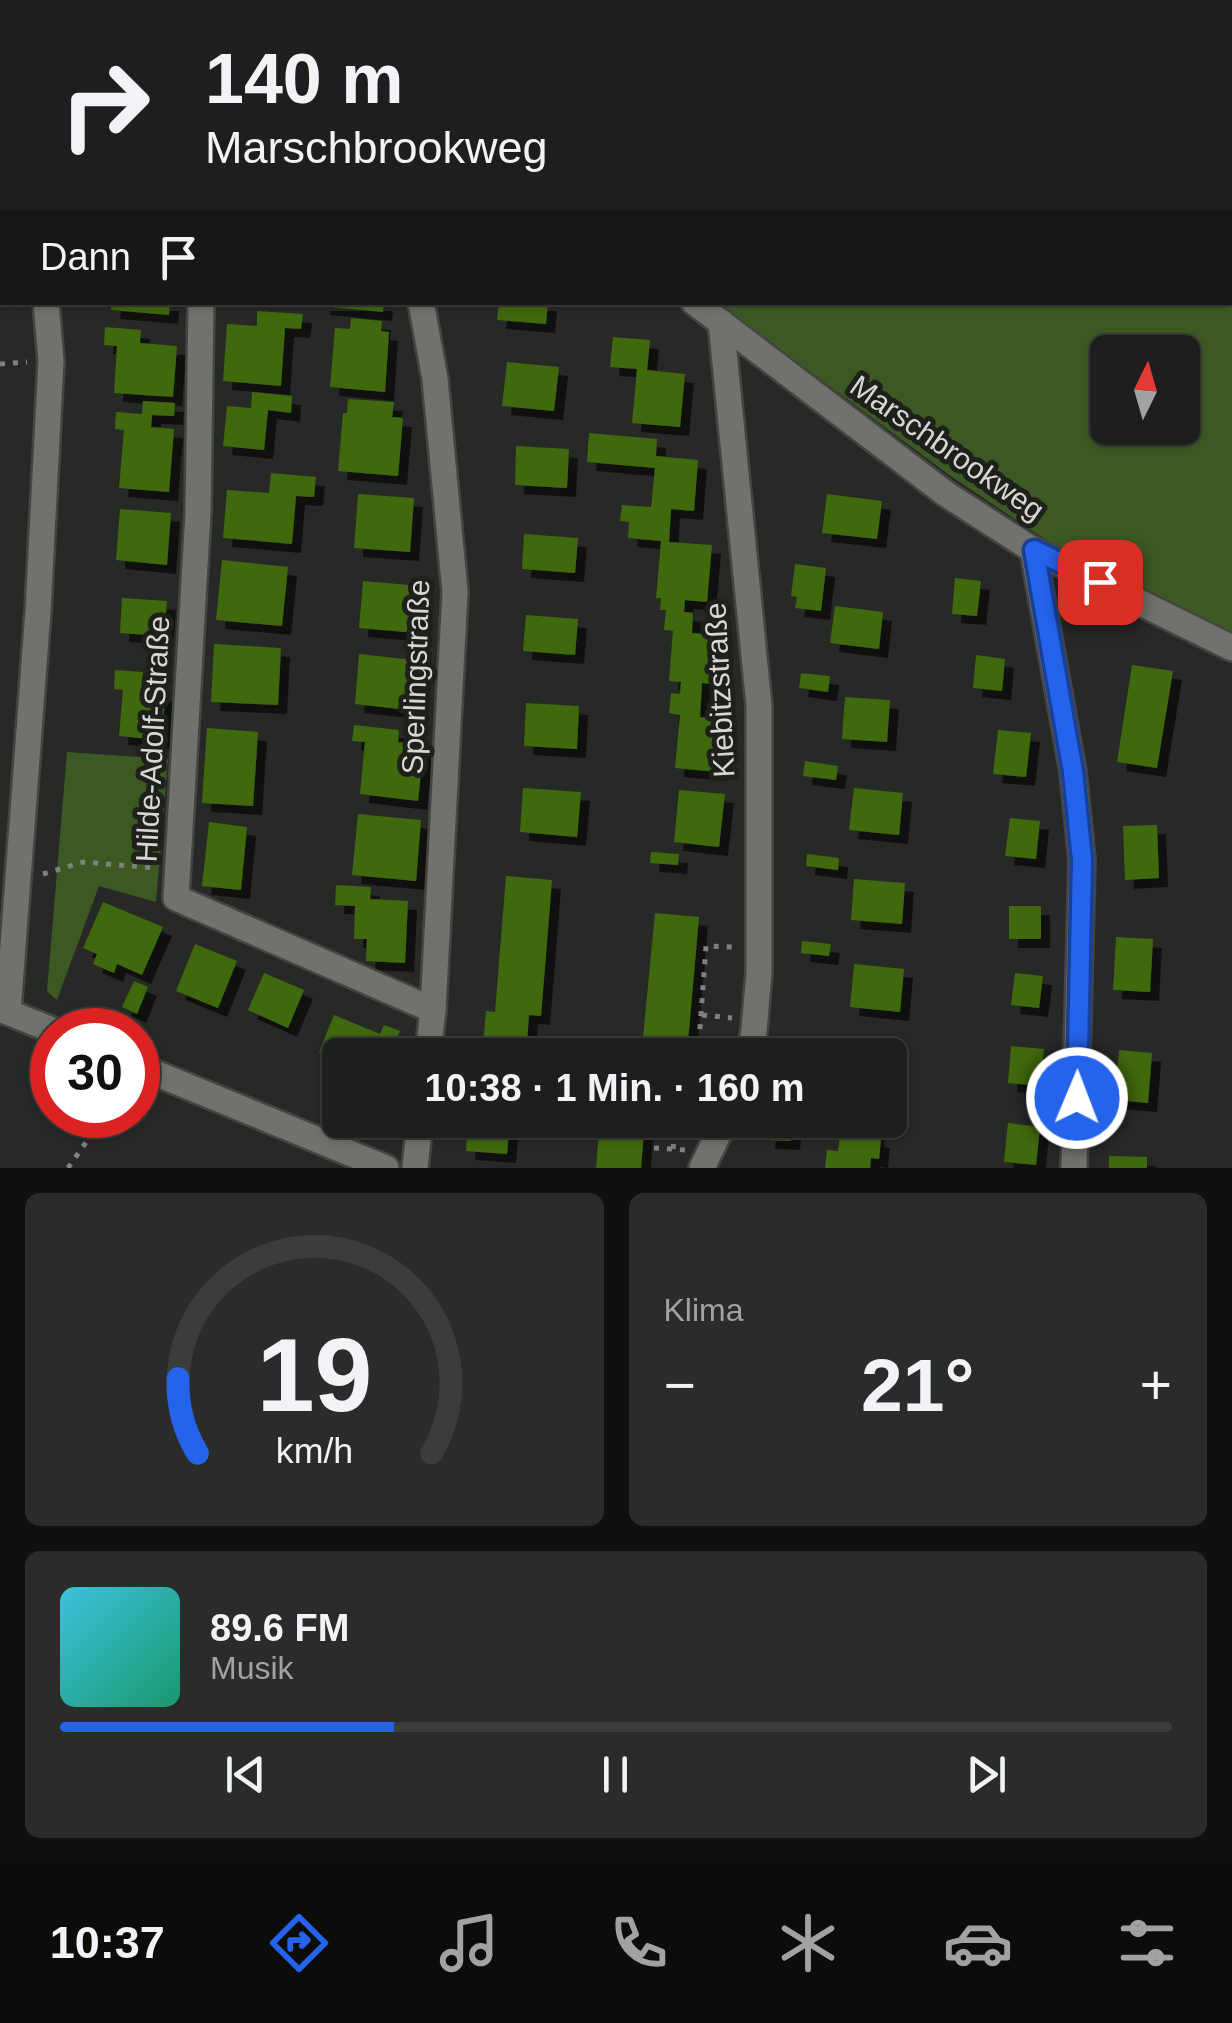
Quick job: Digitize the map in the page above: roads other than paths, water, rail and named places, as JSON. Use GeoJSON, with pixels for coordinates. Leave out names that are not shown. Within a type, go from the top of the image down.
{"type":"FeatureCollection","features":[{"type":"Feature","properties":{"kind":"street"},"geometry":{"type":"LineString","coordinates":[[30,1021],[4,1010],[38,611],[51,361],[46,305]]}},
{"type":"Feature","properties":{"kind":"street","name":"Hilde-Adolf-Straße"},"geometry":{"type":"LineString","coordinates":[[201,305],[198,512],[176,898],[433,1010]]}},
{"type":"Feature","properties":{"kind":"street","name":"Sperlingstraße"},"geometry":{"type":"LineString","coordinates":[[422,305],[435,379],[454,592],[430,1038]]}},
{"type":"Feature","properties":{"kind":"street","name":"Marschbrookweg"},"geometry":{"type":"LineString","coordinates":[[698,305],[946,494],[1034,550],[1232,648]]}},
{"type":"Feature","properties":{"kind":"street","name":"Kiebitzstraße"},"geometry":{"type":"LineString","coordinates":[[720,322],[759,706],[759,972],[752,1038]]}},
{"type":"Feature","properties":{"kind":"street"},"geometry":{"type":"LineString","coordinates":[[1034,550],[1073,772],[1082,860],[1074,1168]]}},
{"type":"Feature","properties":{"kind":"street"},"geometry":{"type":"LineString","coordinates":[[160,1075],[386,1168]]}},
{"type":"Feature","properties":{"kind":"street"},"geometry":{"type":"LineString","coordinates":[[414,1168],[418,1138]]}},
{"type":"Feature","properties":{"kind":"street"},"geometry":{"type":"LineString","coordinates":[[702,1168],[716,1138]]}}]}
